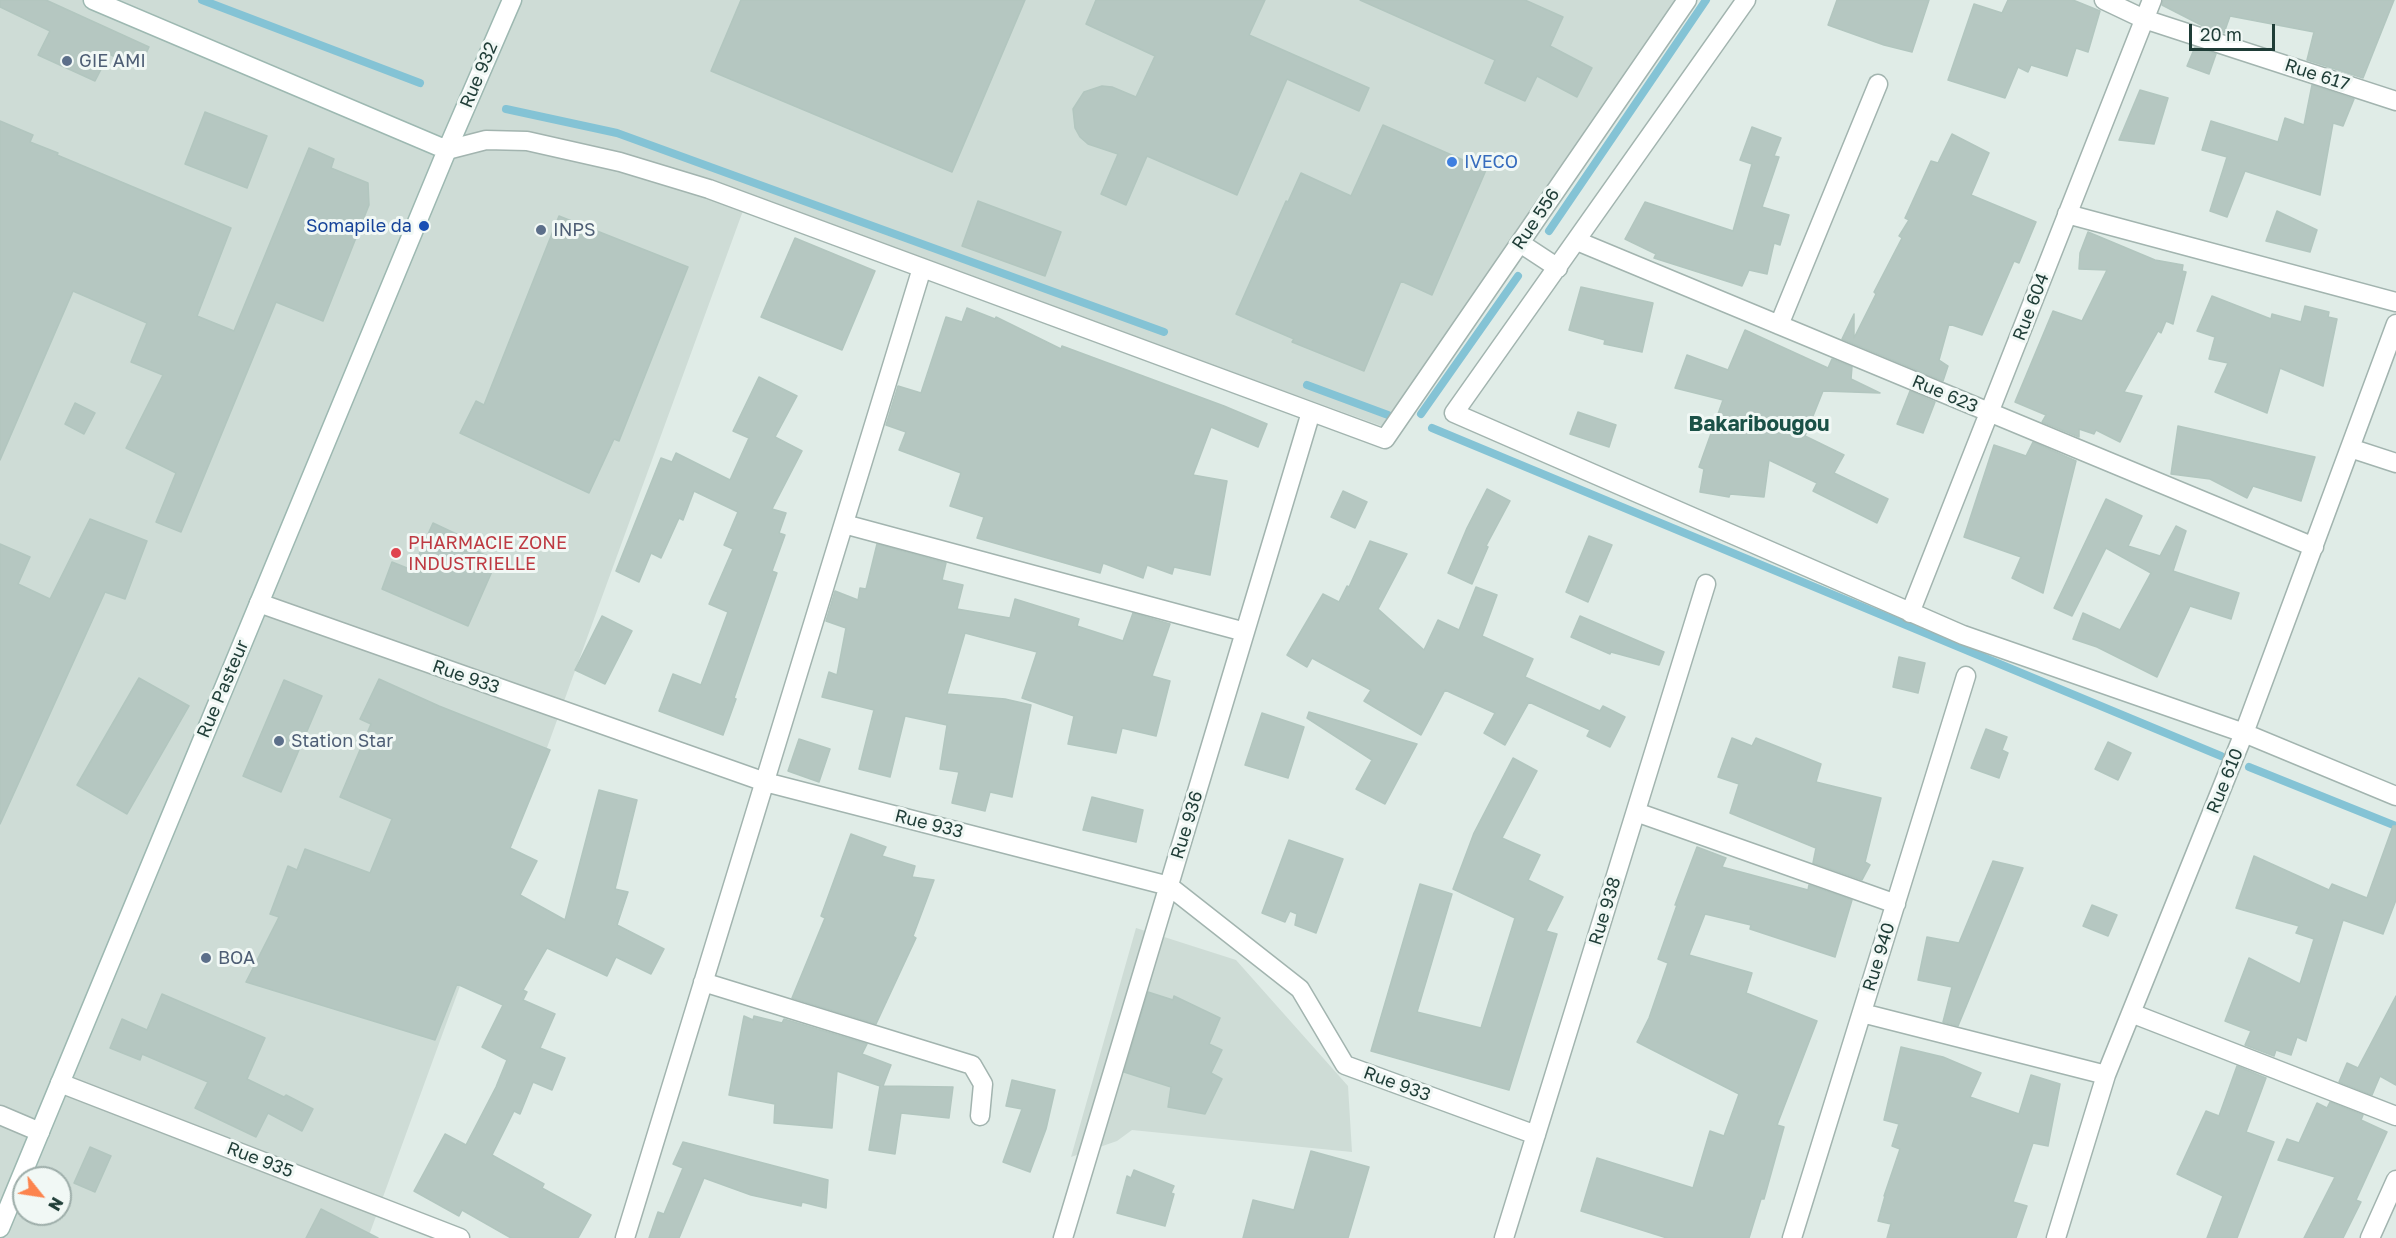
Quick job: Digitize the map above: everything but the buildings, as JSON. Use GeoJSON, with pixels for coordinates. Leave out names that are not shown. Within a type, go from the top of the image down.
{"type":"FeatureCollection","features":[{"type":"Feature","properties":{"kind":"street"},"geometry":{"type":"LineString","coordinates":[[93,0],[447,150],[486,141],[527,141],[620,162],[709,189],[1311,412]]}},
{"type":"Feature","properties":{"kind":"street","name":"Rue 932"},"geometry":{"type":"LineString","coordinates":[[447,150],[512,0]]}},
{"type":"Feature","properties":{"kind":"street","name":"Rue 556"},"geometry":{"type":"LineString","coordinates":[[1311,412],[1385,439],[1686,0]]}},
{"type":"Feature","properties":{"kind":"street"},"geometry":{"type":"LineString","coordinates":[[1746,0],[1454,414],[1963,635],[2244,733],[2396,796]]}},
{"type":"Feature","properties":{"kind":"street","name":"Rue 617"},"geometry":{"type":"LineString","coordinates":[[2104,0],[2144,19],[2396,101]]}},
{"type":"Feature","properties":{"kind":"street","name":"Rue 604"},"geometry":{"type":"LineString","coordinates":[[1910,613],[2152,0]]}},
{"type":"Feature","properties":{"kind":"street"},"geometry":{"type":"LineString","coordinates":[[1779,325],[1878,84]]}},
{"type":"Feature","properties":{"kind":"street","name":"Rue Pasteur"},"geometry":{"type":"LineString","coordinates":[[0,1228],[447,150]]}},
{"type":"Feature","properties":{"kind":"street"},"geometry":{"type":"LineString","coordinates":[[2067,214],[2396,303]]}},
{"type":"Feature","properties":{"kind":"street","name":"Rue 623"},"geometry":{"type":"LineString","coordinates":[[1577,241],[2314,547]]}},
{"type":"Feature","properties":{"kind":"street"},"geometry":{"type":"LineString","coordinates":[[1520,243],[1558,268]]}},
{"type":"Feature","properties":{"kind":"street"},"geometry":{"type":"LineString","coordinates":[[625,1238],[922,268]]}},
{"type":"Feature","properties":{"kind":"street","name":"Rue 610"},"geometry":{"type":"LineString","coordinates":[[2063,1236],[2106,1075],[2244,733],[2396,324]]}},
{"type":"Feature","properties":{"kind":"street","name":"Rue 936"},"geometry":{"type":"LineString","coordinates":[[1063,1238],[1311,412]]}},
{"type":"Feature","properties":{"kind":"street"},"geometry":{"type":"LineString","coordinates":[[2350,448],[2396,463]]}},
{"type":"Feature","properties":{"kind":"street"},"geometry":{"type":"LineString","coordinates":[[844,524],[1245,632]]}},
{"type":"Feature","properties":{"kind":"street","name":"Rue 938"},"geometry":{"type":"LineString","coordinates":[[1504,1238],[1706,584]]}},
{"type":"Feature","properties":{"kind":"street","name":"Rue 933"},"geometry":{"type":"LineString","coordinates":[[259,603],[765,782],[1169,886],[1300,989],[1346,1065],[1536,1135]]}},
{"type":"Feature","properties":{"kind":"street","name":"Rue 940"},"geometry":{"type":"LineString","coordinates":[[1792,1238],[1966,676]]}},
{"type":"Feature","properties":{"kind":"street"},"geometry":{"type":"LineString","coordinates":[[1636,812],[1896,904]]}},
{"type":"Feature","properties":{"kind":"street"},"geometry":{"type":"LineString","coordinates":[[704,982],[972,1065],[983,1084],[980,1116]]}},
{"type":"Feature","properties":{"kind":"street"},"geometry":{"type":"LineString","coordinates":[[1862,1013],[2106,1075]]}},
{"type":"Feature","properties":{"kind":"street"},"geometry":{"type":"LineString","coordinates":[[2131,1013],[2396,1116]]}},
{"type":"Feature","properties":{"kind":"street","name":"Rue 935"},"geometry":{"type":"LineString","coordinates":[[60,1083],[460,1238]]}},
{"type":"Feature","properties":{"kind":"street"},"geometry":{"type":"LineString","coordinates":[[0,1115],[40,1132]]}},
{"type":"Feature","properties":{"kind":"street"},"geometry":{"type":"LineString","coordinates":[[2370,1238],[2396,1180]]}},
{"type":"Feature","properties":{"kind":"shaded area"},"geometry":{"type":"Polygon","coordinates":[[[0,0],[1677,0],[1387,428],[748,197],[368,1238],[0,1238],[0,0]]]}},
{"type":"Feature","properties":{"kind":"shaded area"},"geometry":{"type":"Polygon","coordinates":[[[1136,928],[1236,960],[1348,1086],[1352,1152],[1132,1130],[1117,1141],[1071,1157],[1136,928]]]}},
{"type":"Feature","properties":{"kind":"waterway"},"geometry":{"type":"LineString","coordinates":[[202,0],[420,83]]}},
{"type":"Feature","properties":{"kind":"waterway"},"geometry":{"type":"LineString","coordinates":[[1549,231],[1706,0]]}},
{"type":"Feature","properties":{"kind":"waterway"},"geometry":{"type":"LineString","coordinates":[[506,109],[617,133],[1164,332]]}},
{"type":"Feature","properties":{"kind":"waterway"},"geometry":{"type":"LineString","coordinates":[[1421,414],[1518,276]]}},
{"type":"Feature","properties":{"kind":"waterway"},"geometry":{"type":"LineString","coordinates":[[1307,385],[1388,415]]}},
{"type":"Feature","properties":{"kind":"waterway"},"geometry":{"type":"LineString","coordinates":[[1432,428],[2221,756]]}},
{"type":"Feature","properties":{"kind":"waterway"},"geometry":{"type":"LineString","coordinates":[[2249,767],[2396,826]]}},
{"type":"Feature","properties":{"kind":"place","name":"GIE AMI"},"geometry":{"type":"Point","coordinates":[67,61]}},
{"type":"Feature","properties":{"kind":"place","name":"IVECO"},"geometry":{"type":"Point","coordinates":[1452,162]}},
{"type":"Feature","properties":{"kind":"place","name":"Somapile da"},"geometry":{"type":"Point","coordinates":[424,226]}},
{"type":"Feature","properties":{"kind":"place","name":"INPS"},"geometry":{"type":"Point","coordinates":[541,230]}},
{"type":"Feature","properties":{"kind":"place","name":"PHARMACIE ZONE INDUSTRIELLE"},"geometry":{"type":"Point","coordinates":[396,553]}},
{"type":"Feature","properties":{"kind":"place","name":"Station Star"},"geometry":{"type":"Point","coordinates":[279,741]}},
{"type":"Feature","properties":{"kind":"place","name":"BOA"},"geometry":{"type":"Point","coordinates":[206,958]}},
{"type":"Feature","properties":{"kind":"district","name":"Bakaribougou"},"geometry":{"type":"Point","coordinates":[1759,424]}}]}
